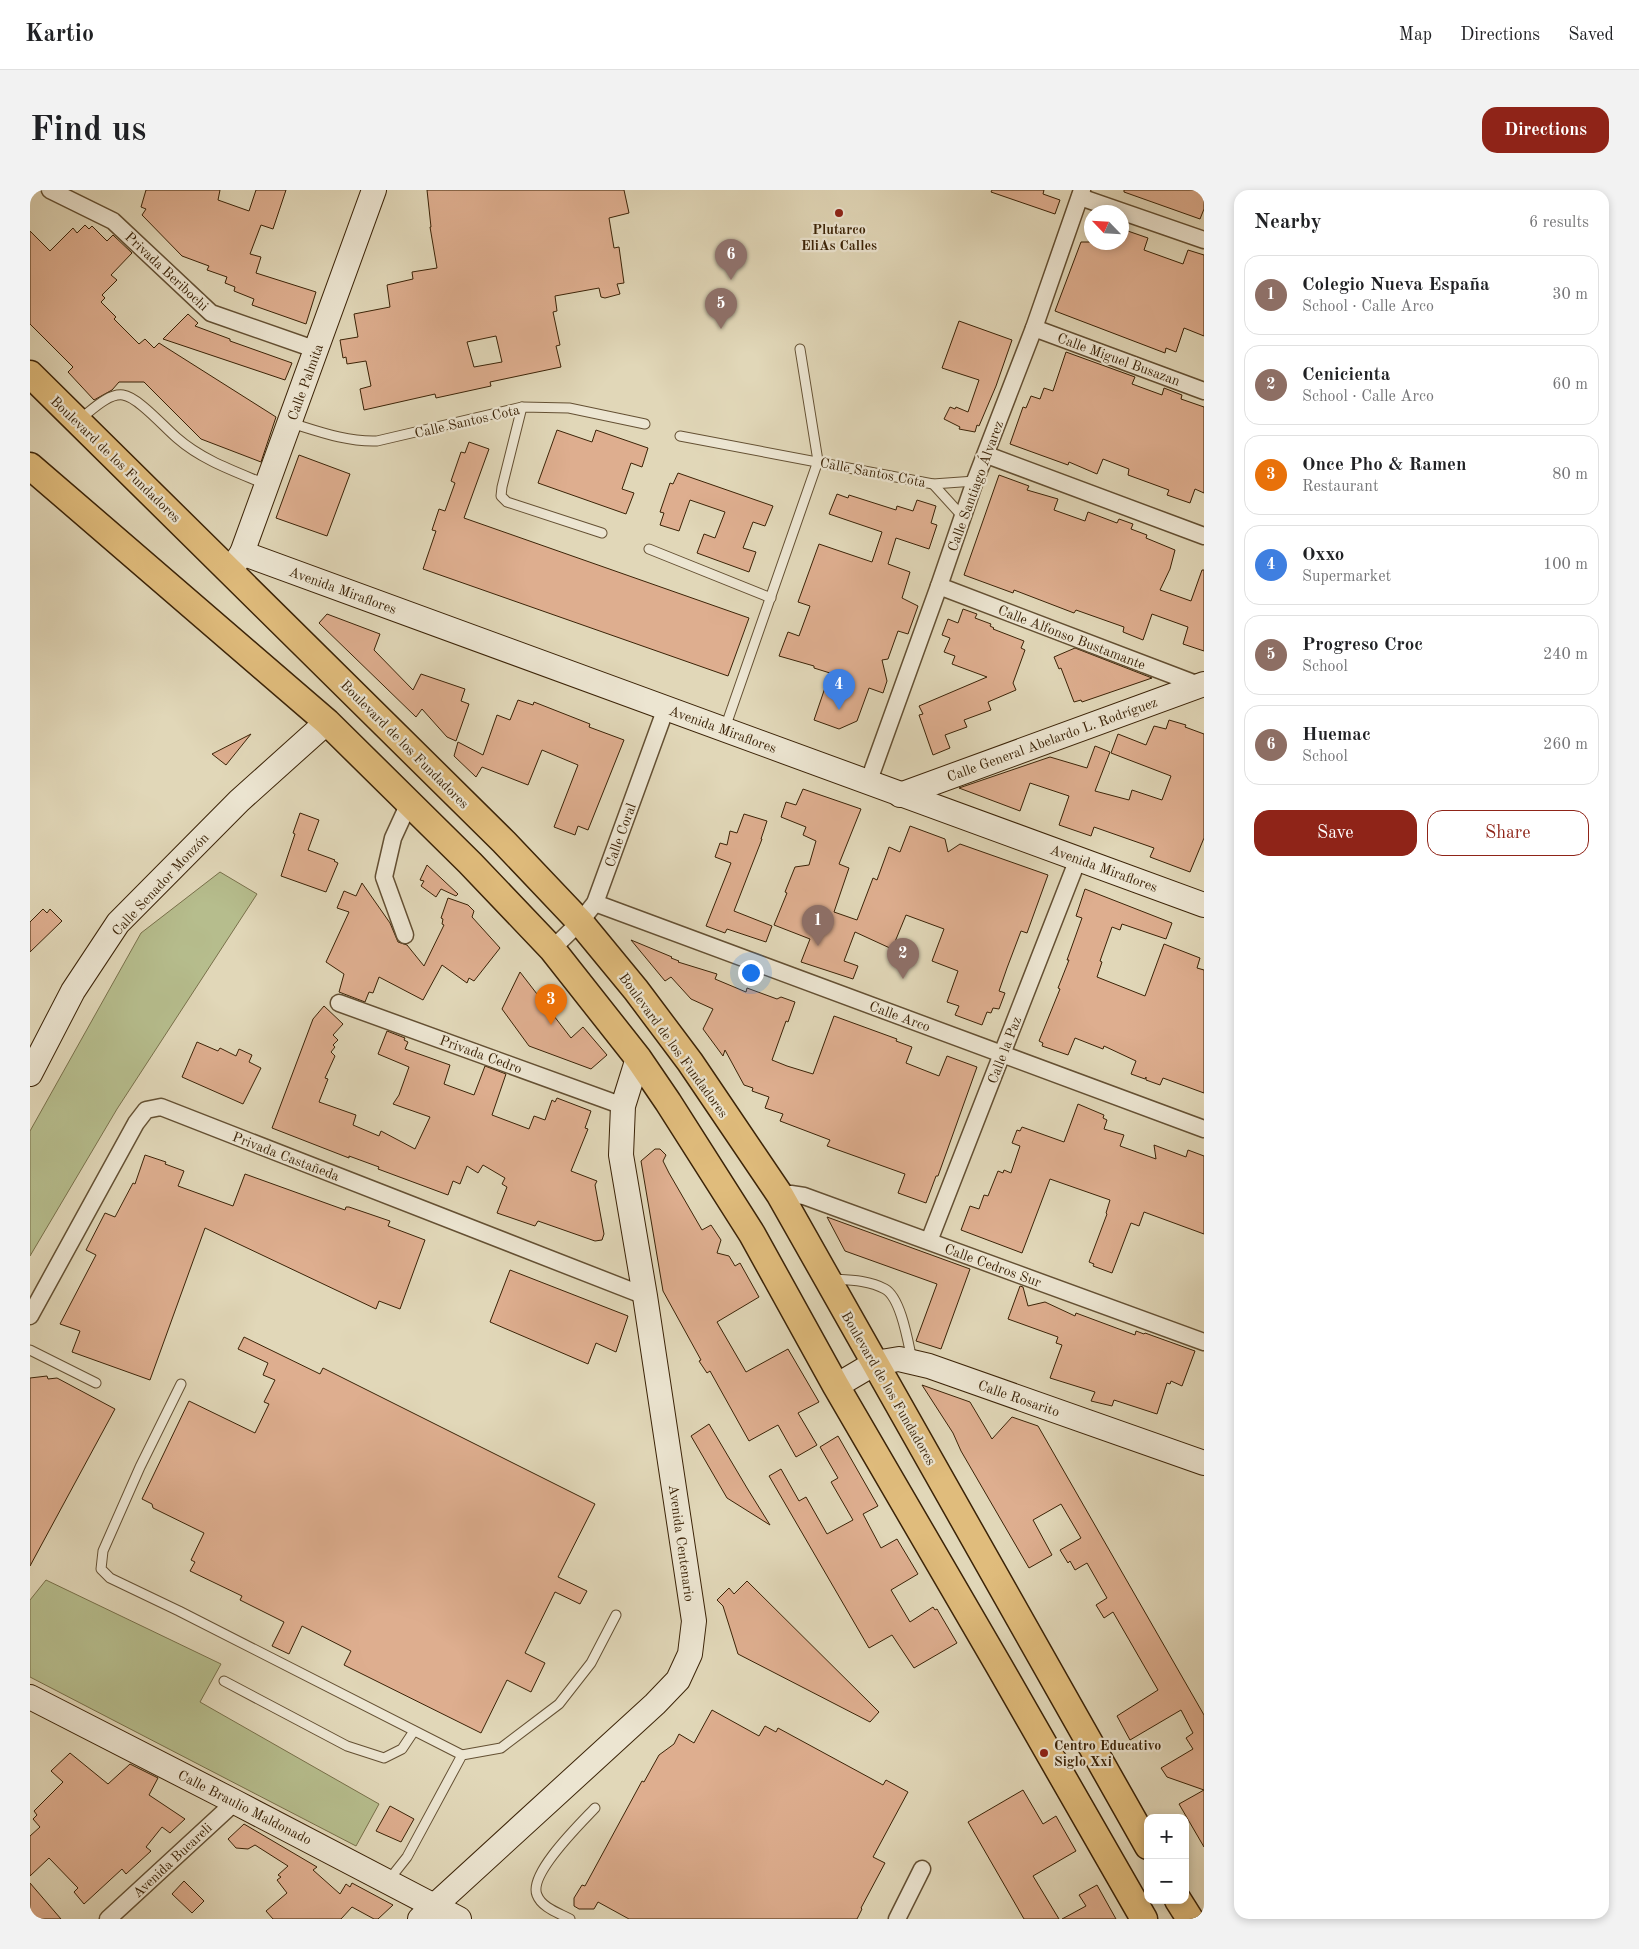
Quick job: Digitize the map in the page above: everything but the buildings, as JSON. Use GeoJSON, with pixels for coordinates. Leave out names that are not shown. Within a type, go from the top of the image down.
{"type":"FeatureCollection","features":[{"type":"Feature","properties":{"kind":"main road","name":"Boulevard de los Fundadores"},"geometry":{"type":"LineString","coordinates":[[30,374],[77,421],[236,562],[381,720],[504,842],[588,913],[636,990],[690,1062],[780,1195],[1144,1839]]}},
{"type":"Feature","properties":{"kind":"main road"},"geometry":{"type":"LineString","coordinates":[[30,466],[327,722],[470,863],[552,949],[638,1058],[752,1234],[836,1386],[1144,1919]]}},
{"type":"Feature","properties":{"kind":"main road"},"geometry":{"type":"LineString","coordinates":[[327,722],[345,716],[362,715],[381,720]]}},
{"type":"Feature","properties":{"kind":"main road"},"geometry":{"type":"LineString","coordinates":[[1181,1904],[1190,1919]]}},
{"type":"Feature","properties":{"kind":"street","name":"Privada Beribochi"},"geometry":{"type":"LineString","coordinates":[[50,190],[113,221],[211,313],[317,350]]}},
{"type":"Feature","properties":{"kind":"street","name":"Calle Palmita"},"geometry":{"type":"LineString","coordinates":[[236,562],[317,350],[369,191]]}},
{"type":"Feature","properties":{"kind":"street"},"geometry":{"type":"LineString","coordinates":[[1081,193],[1204,240]]}},
{"type":"Feature","properties":{"kind":"street","name":"Calle Santiago Álvarez"},"geometry":{"type":"LineString","coordinates":[[868,783],[940,586],[975,481],[1034,328],[1081,193]]}},
{"type":"Feature","properties":{"kind":"street","name":"Calle Miguel Busazan"},"geometry":{"type":"LineString","coordinates":[[1034,328],[1204,391]]}},
{"type":"Feature","properties":{"kind":"street"},"geometry":{"type":"LineString","coordinates":[[986,455],[1204,536]]}},
{"type":"Feature","properties":{"kind":"street","name":"Avenida Miraflores"},"geometry":{"type":"LineString","coordinates":[[236,562],[666,708],[1204,905]]}},
{"type":"Feature","properties":{"kind":"street","name":"Calle Alfonso Bustamante"},"geometry":{"type":"LineString","coordinates":[[940,586],[1203,686]]}},
{"type":"Feature","properties":{"kind":"street","name":"Calle General Abelardo L. Rodríguez"},"geometry":{"type":"LineString","coordinates":[[900,794],[1203,686]]}},
{"type":"Feature","properties":{"kind":"street","name":"Calle Coral"},"geometry":{"type":"LineString","coordinates":[[552,949],[588,913],[666,708]]}},
{"type":"Feature","properties":{"kind":"street","name":"Calle Senador Monzón"},"geometry":{"type":"LineString","coordinates":[[30,1074],[73,992],[118,923],[239,802],[327,722]]}},
{"type":"Feature","properties":{"kind":"street"},"geometry":{"type":"LineString","coordinates":[[405,935],[384,877],[393,838],[409,803]]}},
{"type":"Feature","properties":{"kind":"street","name":"Calle la Paz"},"geometry":{"type":"LineString","coordinates":[[929,1241],[1003,1055],[1078,858]]}},
{"type":"Feature","properties":{"kind":"street","name":"Calle Arco"},"geometry":{"type":"LineString","coordinates":[[588,913],[1003,1055],[1204,1129]]}},
{"type":"Feature","properties":{"kind":"street","name":"Privada Cedro"},"geometry":{"type":"LineString","coordinates":[[340,1002],[623,1106]]}},
{"type":"Feature","properties":{"kind":"street","name":"Avenida Centenario"},"geometry":{"type":"LineString","coordinates":[[427,1912],[655,1704],[678,1680],[690,1654],[694,1621],[646,1296],[621,1155],[623,1106],[638,1058]]}},
{"type":"Feature","properties":{"kind":"street","name":"Privada Castañeda"},"geometry":{"type":"LineString","coordinates":[[30,1316],[136,1123],[146,1110],[161,1107],[646,1296]]}},
{"type":"Feature","properties":{"kind":"street","name":"Calle Cedros Sur"},"geometry":{"type":"LineString","coordinates":[[780,1195],[804,1196],[1204,1342]]}},
{"type":"Feature","properties":{"kind":"street","name":"Calle Rosarito"},"geometry":{"type":"LineString","coordinates":[[836,1386],[875,1363],[899,1359],[938,1370],[1204,1463]]}},
{"type":"Feature","properties":{"kind":"street","name":"Calle Braulio Maldonado"},"geometry":{"type":"LineString","coordinates":[[30,1697],[388,1881],[427,1912],[459,1919]]}},
{"type":"Feature","properties":{"kind":"street","name":"Avenida Bucareli"},"geometry":{"type":"LineString","coordinates":[[108,1919],[236,1802]]}},
{"type":"Feature","properties":{"kind":"street"},"geometry":{"type":"LineString","coordinates":[[897,1919],[922,1869]]}},
{"type":"Feature","properties":{"kind":"lane"},"geometry":{"type":"LineString","coordinates":[[725,729],[818,461],[800,349]]}},
{"type":"Feature","properties":{"kind":"lane"},"geometry":{"type":"LineString","coordinates":[[77,421],[108,398],[122,395],[134,400],[178,439],[213,462],[267,485]]}},
{"type":"Feature","properties":{"kind":"lane"},"geometry":{"type":"LineString","coordinates":[[522,407],[502,487],[502,496],[508,502],[602,533]]}},
{"type":"Feature","properties":{"kind":"lane","name":"Calle Santos Cota"},"geometry":{"type":"LineString","coordinates":[[290,423],[359,442],[377,441],[522,407],[569,408],[645,424]]}},
{"type":"Feature","properties":{"kind":"lane","name":"Calle Santos Cota"},"geometry":{"type":"LineString","coordinates":[[680,436],[933,484],[963,517]]}},
{"type":"Feature","properties":{"kind":"lane"},"geometry":{"type":"LineString","coordinates":[[933,484],[975,481]]}},
{"type":"Feature","properties":{"kind":"lane"},"geometry":{"type":"LineString","coordinates":[[649,549],[771,598]]}},
{"type":"Feature","properties":{"kind":"lane"},"geometry":{"type":"LineString","coordinates":[[827,1279],[861,1281],[886,1289],[900,1308],[913,1362]]}},
{"type":"Feature","properties":{"kind":"lane"},"geometry":{"type":"LineString","coordinates":[[30,1350],[96,1383]]}},
{"type":"Feature","properties":{"kind":"lane"},"geometry":{"type":"LineString","coordinates":[[181,1384],[140,1467],[103,1551],[101,1569],[110,1578],[180,1611],[462,1755],[501,1748],[559,1704],[592,1663],[616,1615]]}},
{"type":"Feature","properties":{"kind":"lane"},"geometry":{"type":"LineString","coordinates":[[224,1681],[347,1746],[384,1758],[402,1749],[414,1731]]}},
{"type":"Feature","properties":{"kind":"lane"},"geometry":{"type":"LineString","coordinates":[[388,1881],[407,1857],[462,1755]]}},
{"type":"Feature","properties":{"kind":"lane"},"geometry":{"type":"LineString","coordinates":[[570,1919],[544,1905],[536,1894],[536,1881],[552,1856],[595,1808]]}},
{"type":"Feature","properties":{"kind":"green space"},"geometry":{"type":"Polygon","coordinates":[[[220,872],[257,894],[117,1109],[30,1256],[30,1131],[141,933],[220,872]]]}},
{"type":"Feature","properties":{"kind":"green space"},"geometry":{"type":"Polygon","coordinates":[[[46,1580],[221,1664],[200,1702],[379,1804],[356,1846],[30,1677],[30,1600],[46,1580]]]}},
{"type":"Feature","properties":{"kind":"place","name":"Plutarco EliAs Calles"},"geometry":{"type":"Point","coordinates":[839,213]}},
{"type":"Feature","properties":{"kind":"place","name":"Huemac"},"geometry":{"type":"Point","coordinates":[731,280]}},
{"type":"Feature","properties":{"kind":"place","name":"Progreso Croc"},"geometry":{"type":"Point","coordinates":[721,329]}},
{"type":"Feature","properties":{"kind":"place","name":"Oxxo"},"geometry":{"type":"Point","coordinates":[839,710]}},
{"type":"Feature","properties":{"kind":"place","name":"Colegio Nueva España"},"geometry":{"type":"Point","coordinates":[818,946]}},
{"type":"Feature","properties":{"kind":"place","name":"Cenicienta"},"geometry":{"type":"Point","coordinates":[903,979]}},
{"type":"Feature","properties":{"kind":"place","name":"Once Pho & Ramen"},"geometry":{"type":"Point","coordinates":[551,1025]}},
{"type":"Feature","properties":{"kind":"place","name":"Centro Educativo Siglo Xxi"},"geometry":{"type":"Point","coordinates":[1044,1753]}}]}
